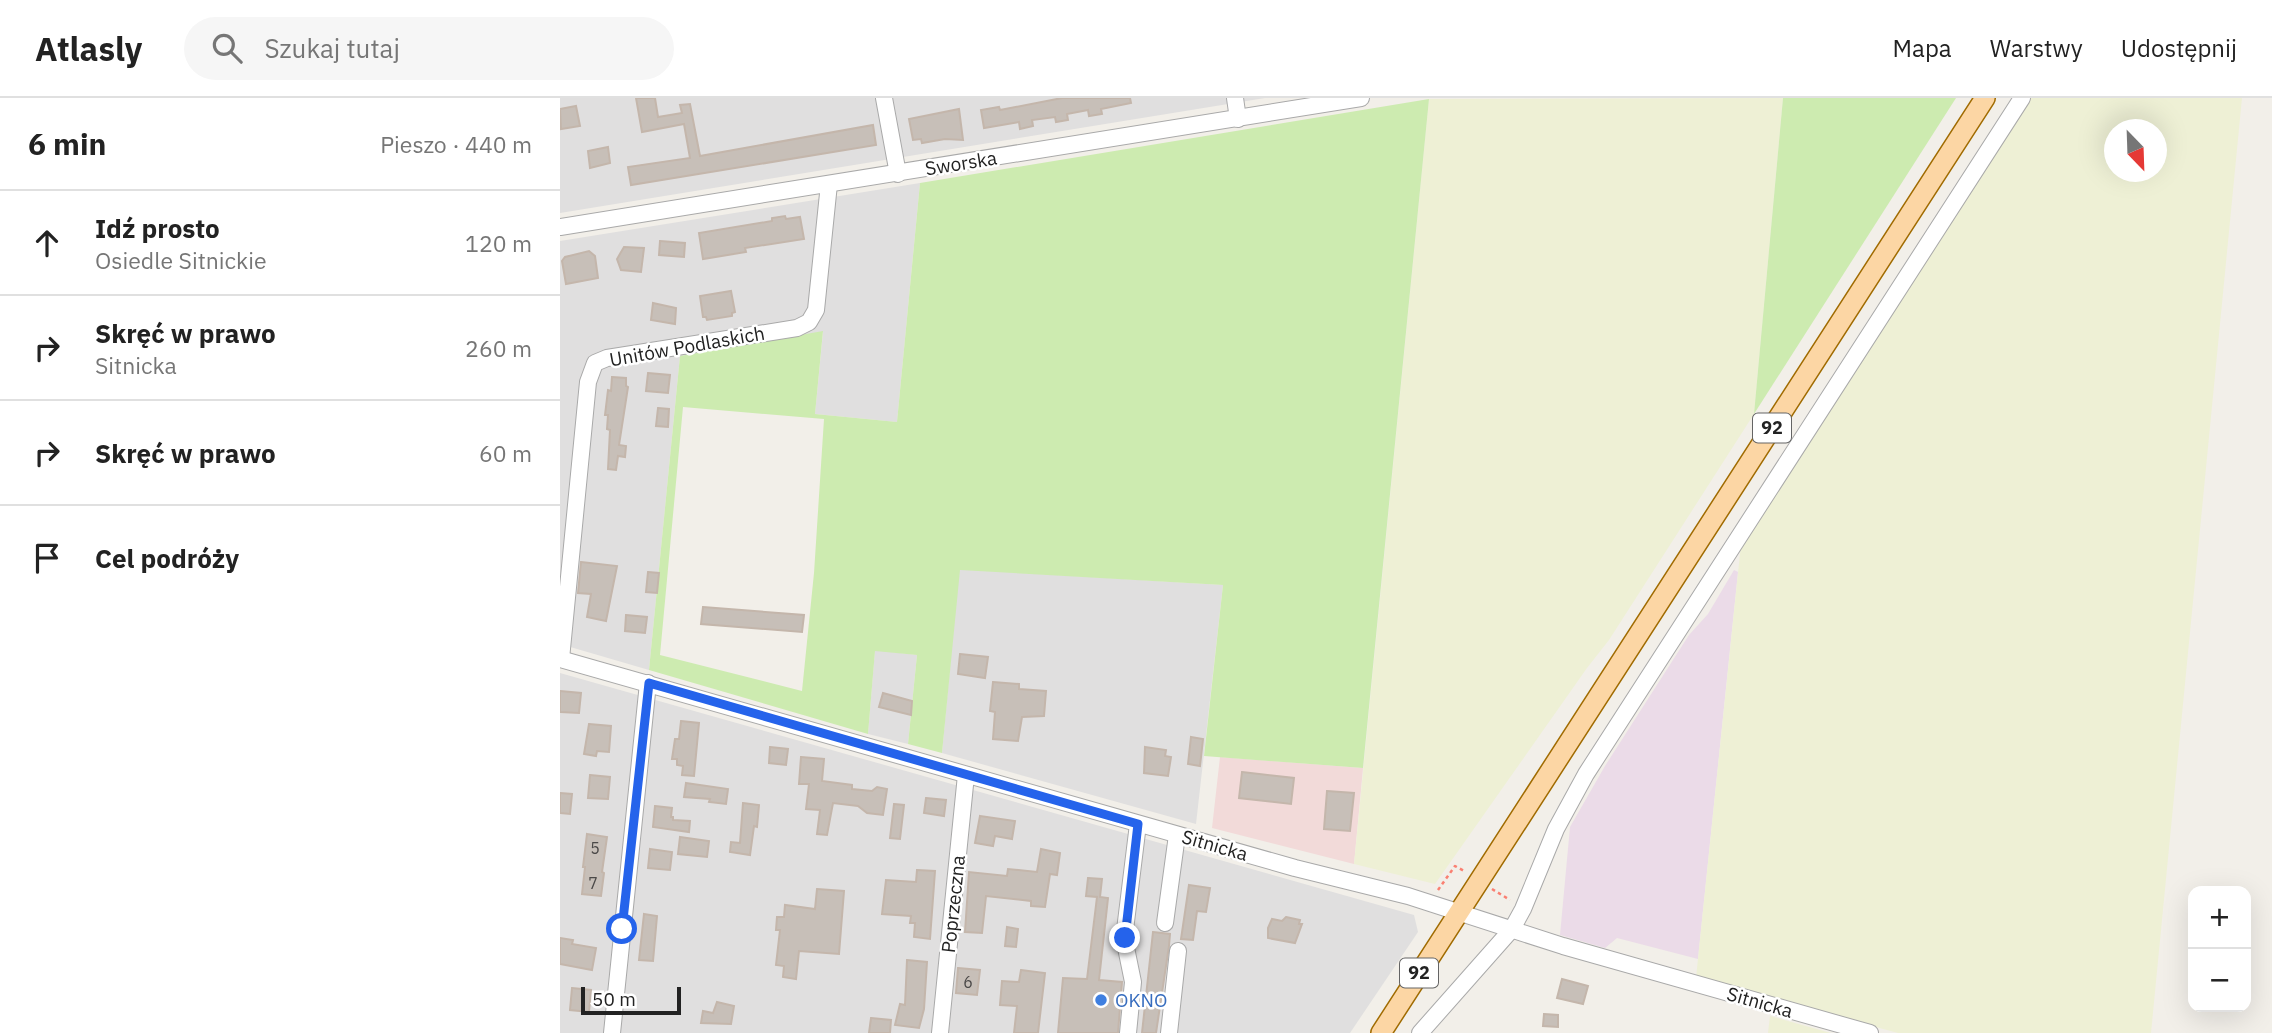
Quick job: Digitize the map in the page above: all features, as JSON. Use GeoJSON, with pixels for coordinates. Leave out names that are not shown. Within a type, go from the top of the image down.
{"type":"FeatureCollection","features":[{"type":"Feature","properties":{"kind":"main road","name":"92"},"geometry":{"type":"LineString","coordinates":[[1381,1033],[1985,98]]}},
{"type":"Feature","properties":{"kind":"street"},"geometry":{"type":"LineString","coordinates":[[884,98],[898,174]]}},
{"type":"Feature","properties":{"kind":"street"},"geometry":{"type":"LineString","coordinates":[[1235,98],[1238,119]]}},
{"type":"Feature","properties":{"kind":"street","name":"Sworska"},"geometry":{"type":"LineString","coordinates":[[560,227],[1361,98]]}},
{"type":"Feature","properties":{"kind":"street"},"geometry":{"type":"LineString","coordinates":[[1420,1033],[1512,929],[1556,829],[1587,774],[2022,98]]}},
{"type":"Feature","properties":{"kind":"street","name":"Unitów Podlaskich"},"geometry":{"type":"LineString","coordinates":[[560,659],[589,382],[595,363],[607,358],[797,328],[809,322],[816,310],[829,184]]}},
{"type":"Feature","properties":{"kind":"street","name":"Sitnicka"},"geometry":{"type":"LineString","coordinates":[[560,659],[1304,871],[1408,896],[1563,946],[1870,1033]]}},
{"type":"Feature","properties":{"kind":"street"},"geometry":{"type":"LineString","coordinates":[[612,1033],[649,683]]}},
{"type":"Feature","properties":{"kind":"street","name":"Poprzeczna"},"geometry":{"type":"LineString","coordinates":[[940,1033],[966,775]]}},
{"type":"Feature","properties":{"kind":"street"},"geometry":{"type":"LineString","coordinates":[[1128,1033],[1133,982],[1125,938],[1138,824]]}},
{"type":"Feature","properties":{"kind":"street"},"geometry":{"type":"LineString","coordinates":[[1165,923],[1177,835]]}},
{"type":"Feature","properties":{"kind":"street"},"geometry":{"type":"LineString","coordinates":[[1169,1033],[1178,951]]}},
{"type":"Feature","properties":{"kind":"path"},"geometry":{"type":"LineString","coordinates":[[1435,892],[1455,866],[1469,874]]}},
{"type":"Feature","properties":{"kind":"path"},"geometry":{"type":"LineString","coordinates":[[1490,887],[1523,909]]}},
{"type":"Feature","properties":{"kind":"shaded area"},"geometry":{"type":"Polygon","coordinates":[[[560,98],[1265,98],[560,213],[560,98]]]}},
{"type":"Feature","properties":{"kind":"shaded area"},"geometry":{"type":"Polygon","coordinates":[[[920,183],[897,422],[815,414],[823,332],[680,356],[649,670],[560,644],[560,241],[920,183]]]}},
{"type":"Feature","properties":{"kind":"shaded area"},"geometry":{"type":"Polygon","coordinates":[[[959,569],[1223,585],[1196,824],[942,753],[959,569]]]}},
{"type":"Feature","properties":{"kind":"shaded area"},"geometry":{"type":"Polygon","coordinates":[[[1734,570],[1738,572],[1698,959],[1617,938],[1605,948],[1560,935],[1570,827],[1605,766],[1689,635],[1708,614],[1734,570]]]}},
{"type":"Feature","properties":{"kind":"shaded area"},"geometry":{"type":"Polygon","coordinates":[[[875,650],[917,655],[908,744],[868,734],[875,650]]]}},
{"type":"Feature","properties":{"kind":"shaded area"},"geometry":{"type":"Polygon","coordinates":[[[560,673],[1414,915],[1418,932],[1350,1033],[560,1033],[560,673]]]}},
{"type":"Feature","properties":{"kind":"shaded area"},"geometry":{"type":"Polygon","coordinates":[[[1220,757],[1363,768],[1354,864],[1212,828],[1220,757]]]}},
{"type":"Feature","properties":{"kind":"green space"},"geometry":{"type":"Polygon","coordinates":[[[1783,98],[1754,414],[1609,640],[1435,884],[1354,864],[1429,99],[1783,98]]]}},
{"type":"Feature","properties":{"kind":"green space"},"geometry":{"type":"Polygon","coordinates":[[[1783,98],[1956,98],[1754,414],[1783,98]]]}},
{"type":"Feature","properties":{"kind":"green space"},"geometry":{"type":"Polygon","coordinates":[[[2031,98],[2242,98],[2151,1033],[1898,1033],[1696,978],[1741,544],[2031,98]]]}},
{"type":"Feature","properties":{"kind":"green space"},"geometry":{"type":"Polygon","coordinates":[[[1429,99],[1363,768],[1204,756],[1223,585],[960,570],[942,753],[908,744],[917,655],[875,651],[868,734],[649,670],[680,356],[823,331],[815,414],[897,422],[920,183],[1429,99]],[[683,407],[660,655],[802,691],[814,573],[824,419],[683,407]]]}},
{"type":"Feature","properties":{"kind":"green space"},"geometry":{"type":"Polygon","coordinates":[[[1770,1016],[1831,1033],[1768,1033],[1770,1016]]]}},
{"type":"Feature","properties":{"kind":"building"},"geometry":{"type":"Polygon","coordinates":[[[636,98],[655,98],[658,117],[682,113],[680,105],[690,104],[700,156],[873,125],[876,145],[631,185],[628,167],[690,158],[684,124],[642,132],[636,98]]]}},
{"type":"Feature","properties":{"kind":"building"},"geometry":{"type":"Polygon","coordinates":[[[1062,98],[1130,98],[1131,103],[1101,109],[1102,114],[1089,116],[1088,110],[1067,114],[1068,120],[1056,122],[1055,117],[1032,120],[1033,126],[1020,129],[1019,122],[984,128],[981,110],[999,107],[1000,110],[1062,98]]]}},
{"type":"Feature","properties":{"kind":"building"},"geometry":{"type":"Polygon","coordinates":[[[576,106],[580,126],[561,129],[560,109],[576,106]]]}},
{"type":"Feature","properties":{"kind":"building"},"geometry":{"type":"Polygon","coordinates":[[[959,109],[963,140],[945,139],[922,143],[921,139],[913,140],[909,119],[959,109]]]}},
{"type":"Feature","properties":{"kind":"building"},"geometry":{"type":"Polygon","coordinates":[[[608,147],[610,163],[590,168],[588,151],[608,147]]]}},
{"type":"Feature","properties":{"kind":"building"},"geometry":{"type":"Polygon","coordinates":[[[785,216],[786,219],[800,217],[804,239],[745,248],[746,252],[703,259],[699,233],[772,221],[772,218],[785,216]]]}},
{"type":"Feature","properties":{"kind":"building"},"geometry":{"type":"Polygon","coordinates":[[[660,241],[685,243],[684,257],[659,255],[660,241]]]}},
{"type":"Feature","properties":{"kind":"building"},"geometry":{"type":"Polygon","coordinates":[[[624,247],[644,248],[641,272],[621,270],[617,259],[624,247]]]}},
{"type":"Feature","properties":{"kind":"building"},"geometry":{"type":"Polygon","coordinates":[[[589,251],[595,256],[598,278],[566,284],[562,261],[565,257],[589,251]]]}},
{"type":"Feature","properties":{"kind":"building"},"geometry":{"type":"Polygon","coordinates":[[[731,291],[735,312],[732,316],[707,320],[703,317],[700,296],[731,291]]]}},
{"type":"Feature","properties":{"kind":"building"},"geometry":{"type":"Polygon","coordinates":[[[653,303],[676,308],[675,324],[651,320],[653,303]]]}},
{"type":"Feature","properties":{"kind":"building"},"geometry":{"type":"Polygon","coordinates":[[[648,373],[670,375],[668,393],[646,391],[648,373]]]}},
{"type":"Feature","properties":{"kind":"building"},"geometry":{"type":"Polygon","coordinates":[[[612,377],[626,378],[628,387],[619,445],[626,446],[625,457],[618,456],[616,470],[608,469],[610,430],[607,429],[608,415],[605,415],[612,377]]]}},
{"type":"Feature","properties":{"kind":"building"},"geometry":{"type":"Polygon","coordinates":[[[658,408],[669,409],[668,427],[656,426],[658,408]]]}},
{"type":"Feature","properties":{"kind":"building"},"geometry":{"type":"Polygon","coordinates":[[[581,562],[617,566],[606,621],[587,617],[591,594],[578,593],[581,562]]]}},
{"type":"Feature","properties":{"kind":"building"},"geometry":{"type":"Polygon","coordinates":[[[648,572],[659,573],[657,593],[646,592],[648,572]]]}},
{"type":"Feature","properties":{"kind":"building"},"geometry":{"type":"Polygon","coordinates":[[[703,607],[804,615],[802,632],[701,624],[703,607]]]}},
{"type":"Feature","properties":{"kind":"building"},"geometry":{"type":"Polygon","coordinates":[[[626,615],[647,617],[645,633],[625,631],[626,615]]]}},
{"type":"Feature","properties":{"kind":"building"},"geometry":{"type":"Polygon","coordinates":[[[960,654],[988,657],[985,678],[958,674],[960,654]]]}},
{"type":"Feature","properties":{"kind":"building"},"geometry":{"type":"Polygon","coordinates":[[[993,682],[1019,684],[1019,689],[1046,691],[1044,716],[1022,717],[1018,741],[993,739],[995,712],[990,711],[993,682]]]}},
{"type":"Feature","properties":{"kind":"building"},"geometry":{"type":"Polygon","coordinates":[[[560,691],[581,693],[579,713],[560,712],[560,691]]]}},
{"type":"Feature","properties":{"kind":"building"},"geometry":{"type":"Polygon","coordinates":[[[883,693],[912,701],[911,715],[879,707],[883,693]]]}},
{"type":"Feature","properties":{"kind":"building"},"geometry":{"type":"Polygon","coordinates":[[[681,721],[699,723],[694,776],[682,775],[683,766],[677,765],[677,759],[672,759],[675,739],[679,739],[681,721]]]}},
{"type":"Feature","properties":{"kind":"building"},"geometry":{"type":"Polygon","coordinates":[[[589,724],[611,726],[609,752],[597,751],[596,756],[584,754],[589,724]]]}},
{"type":"Feature","properties":{"kind":"building"},"geometry":{"type":"Polygon","coordinates":[[[1191,737],[1203,739],[1200,766],[1188,764],[1191,737]]]}},
{"type":"Feature","properties":{"kind":"building"},"geometry":{"type":"Polygon","coordinates":[[[770,747],[788,749],[786,765],[769,763],[770,747]]]}},
{"type":"Feature","properties":{"kind":"building"},"geometry":{"type":"Polygon","coordinates":[[[1145,747],[1166,750],[1165,756],[1171,757],[1168,776],[1144,773],[1145,747]]]}},
{"type":"Feature","properties":{"kind":"building"},"geometry":{"type":"Polygon","coordinates":[[[801,757],[824,759],[822,781],[852,785],[852,789],[887,789],[883,815],[867,813],[858,806],[833,803],[827,835],[817,834],[820,810],[806,809],[809,784],[799,784],[801,757]]]}},
{"type":"Feature","properties":{"kind":"building"},"geometry":{"type":"Polygon","coordinates":[[[1242,772],[1294,778],[1291,804],[1239,798],[1242,772]]]}},
{"type":"Feature","properties":{"kind":"building"},"geometry":{"type":"Polygon","coordinates":[[[590,775],[610,777],[608,799],[588,798],[590,775]]]}},
{"type":"Feature","properties":{"kind":"building"},"geometry":{"type":"Polygon","coordinates":[[[686,783],[728,789],[726,804],[709,802],[710,799],[684,797],[686,783]]]}},
{"type":"Feature","properties":{"kind":"building"},"geometry":{"type":"Polygon","coordinates":[[[1327,791],[1354,793],[1350,831],[1324,829],[1327,791]]]}},
{"type":"Feature","properties":{"kind":"building"},"geometry":{"type":"Polygon","coordinates":[[[560,793],[572,794],[570,814],[560,813],[560,793]]]}},
{"type":"Feature","properties":{"kind":"building"},"geometry":{"type":"Polygon","coordinates":[[[926,798],[946,800],[944,816],[924,813],[926,798]]]}},
{"type":"Feature","properties":{"kind":"building"},"geometry":{"type":"Polygon","coordinates":[[[743,803],[759,805],[750,855],[730,852],[731,842],[740,843],[743,803]]]}},
{"type":"Feature","properties":{"kind":"building"},"geometry":{"type":"Polygon","coordinates":[[[894,804],[904,805],[900,839],[890,838],[894,804]]]}},
{"type":"Feature","properties":{"kind":"building"},"geometry":{"type":"Polygon","coordinates":[[[655,806],[672,808],[673,820],[690,821],[689,832],[653,827],[655,806]]]}},
{"type":"Feature","properties":{"kind":"building"},"geometry":{"type":"Polygon","coordinates":[[[980,816],[1015,821],[1012,839],[995,836],[993,846],[975,843],[980,816]]]}},
{"type":"Feature","properties":{"kind":"building"},"geometry":{"type":"Polygon","coordinates":[[[587,834],[607,837],[601,896],[582,894],[587,834]]]}},
{"type":"Feature","properties":{"kind":"building"},"geometry":{"type":"Polygon","coordinates":[[[680,837],[709,841],[707,857],[678,854],[680,837]]]}},
{"type":"Feature","properties":{"kind":"building"},"geometry":{"type":"Polygon","coordinates":[[[650,849],[672,852],[670,870],[648,868],[650,849]]]}},
{"type":"Feature","properties":{"kind":"building"},"geometry":{"type":"Polygon","coordinates":[[[1041,849],[1060,853],[1057,875],[1050,874],[1045,907],[1031,906],[1031,901],[986,896],[982,933],[965,932],[969,872],[1007,876],[1008,869],[1037,872],[1041,849]]]}},
{"type":"Feature","properties":{"kind":"building"},"geometry":{"type":"Polygon","coordinates":[[[917,870],[935,871],[930,939],[914,937],[915,923],[910,923],[911,916],[882,914],[886,880],[916,882],[917,870]]]}},
{"type":"Feature","properties":{"kind":"building"},"geometry":{"type":"Polygon","coordinates":[[[1088,878],[1102,879],[1100,897],[1108,898],[1099,980],[1122,982],[1118,1033],[1058,1033],[1063,978],[1087,979],[1097,897],[1086,896],[1088,878]]]}},
{"type":"Feature","properties":{"kind":"building"},"geometry":{"type":"Polygon","coordinates":[[[1189,885],[1210,888],[1206,912],[1197,911],[1193,940],[1181,939],[1189,885]]]}},
{"type":"Feature","properties":{"kind":"building"},"geometry":{"type":"Polygon","coordinates":[[[817,889],[844,891],[839,954],[799,951],[796,979],[783,977],[784,966],[776,965],[780,930],[776,930],[777,917],[784,917],[785,905],[815,909],[817,889]]]}},
{"type":"Feature","properties":{"kind":"building"},"geometry":{"type":"Polygon","coordinates":[[[644,914],[657,916],[653,961],[639,960],[644,914]]]}},
{"type":"Feature","properties":{"kind":"building"},"geometry":{"type":"Polygon","coordinates":[[[1286,917],[1300,920],[1299,924],[1302,924],[1295,943],[1268,938],[1272,919],[1282,921],[1286,917]]]}},
{"type":"Feature","properties":{"kind":"building"},"geometry":{"type":"Polygon","coordinates":[[[1007,927],[1018,929],[1016,947],[1005,946],[1007,927]]]}},
{"type":"Feature","properties":{"kind":"building"},"geometry":{"type":"Polygon","coordinates":[[[1153,932],[1170,934],[1169,946],[1156,1033],[1142,1033],[1153,932]]]}},
{"type":"Feature","properties":{"kind":"building"},"geometry":{"type":"Polygon","coordinates":[[[560,938],[573,940],[572,944],[596,948],[592,970],[560,964],[560,938]]]}},
{"type":"Feature","properties":{"kind":"building"},"geometry":{"type":"Polygon","coordinates":[[[907,960],[927,962],[924,1009],[919,1028],[895,1025],[900,1004],[905,1005],[907,960]]]}},
{"type":"Feature","properties":{"kind":"building"},"geometry":{"type":"Polygon","coordinates":[[[958,968],[980,970],[977,995],[956,993],[958,968]]]}},
{"type":"Feature","properties":{"kind":"building"},"geometry":{"type":"Polygon","coordinates":[[[1021,970],[1045,973],[1038,1033],[1014,1033],[1017,1006],[1000,1005],[1002,981],[1019,982],[1021,970]]]}},
{"type":"Feature","properties":{"kind":"building"},"geometry":{"type":"Polygon","coordinates":[[[1562,979],[1588,986],[1583,1004],[1557,998],[1562,979]]]}},
{"type":"Feature","properties":{"kind":"building"},"geometry":{"type":"Polygon","coordinates":[[[572,988],[591,990],[589,1012],[570,1010],[572,988]]]}},
{"type":"Feature","properties":{"kind":"building"},"geometry":{"type":"Polygon","coordinates":[[[717,1002],[734,1006],[731,1024],[701,1023],[703,1011],[713,1013],[717,1002]]]}},
{"type":"Feature","properties":{"kind":"building"},"geometry":{"type":"Polygon","coordinates":[[[1544,1014],[1558,1015],[1558,1027],[1543,1026],[1544,1014]]]}},
{"type":"Feature","properties":{"kind":"building"},"geometry":{"type":"Polygon","coordinates":[[[871,1018],[891,1020],[890,1033],[869,1033],[871,1018]]]}},
{"type":"Feature","properties":{"kind":"place","name":"OKNO"},"geometry":{"type":"Point","coordinates":[1101,1000]}},
{"type":"Feature","properties":{"kind":"route"},"geometry":{"type":"LineString","coordinates":[[622,929],[649,683],[1138,824],[1125,938]]}}]}
